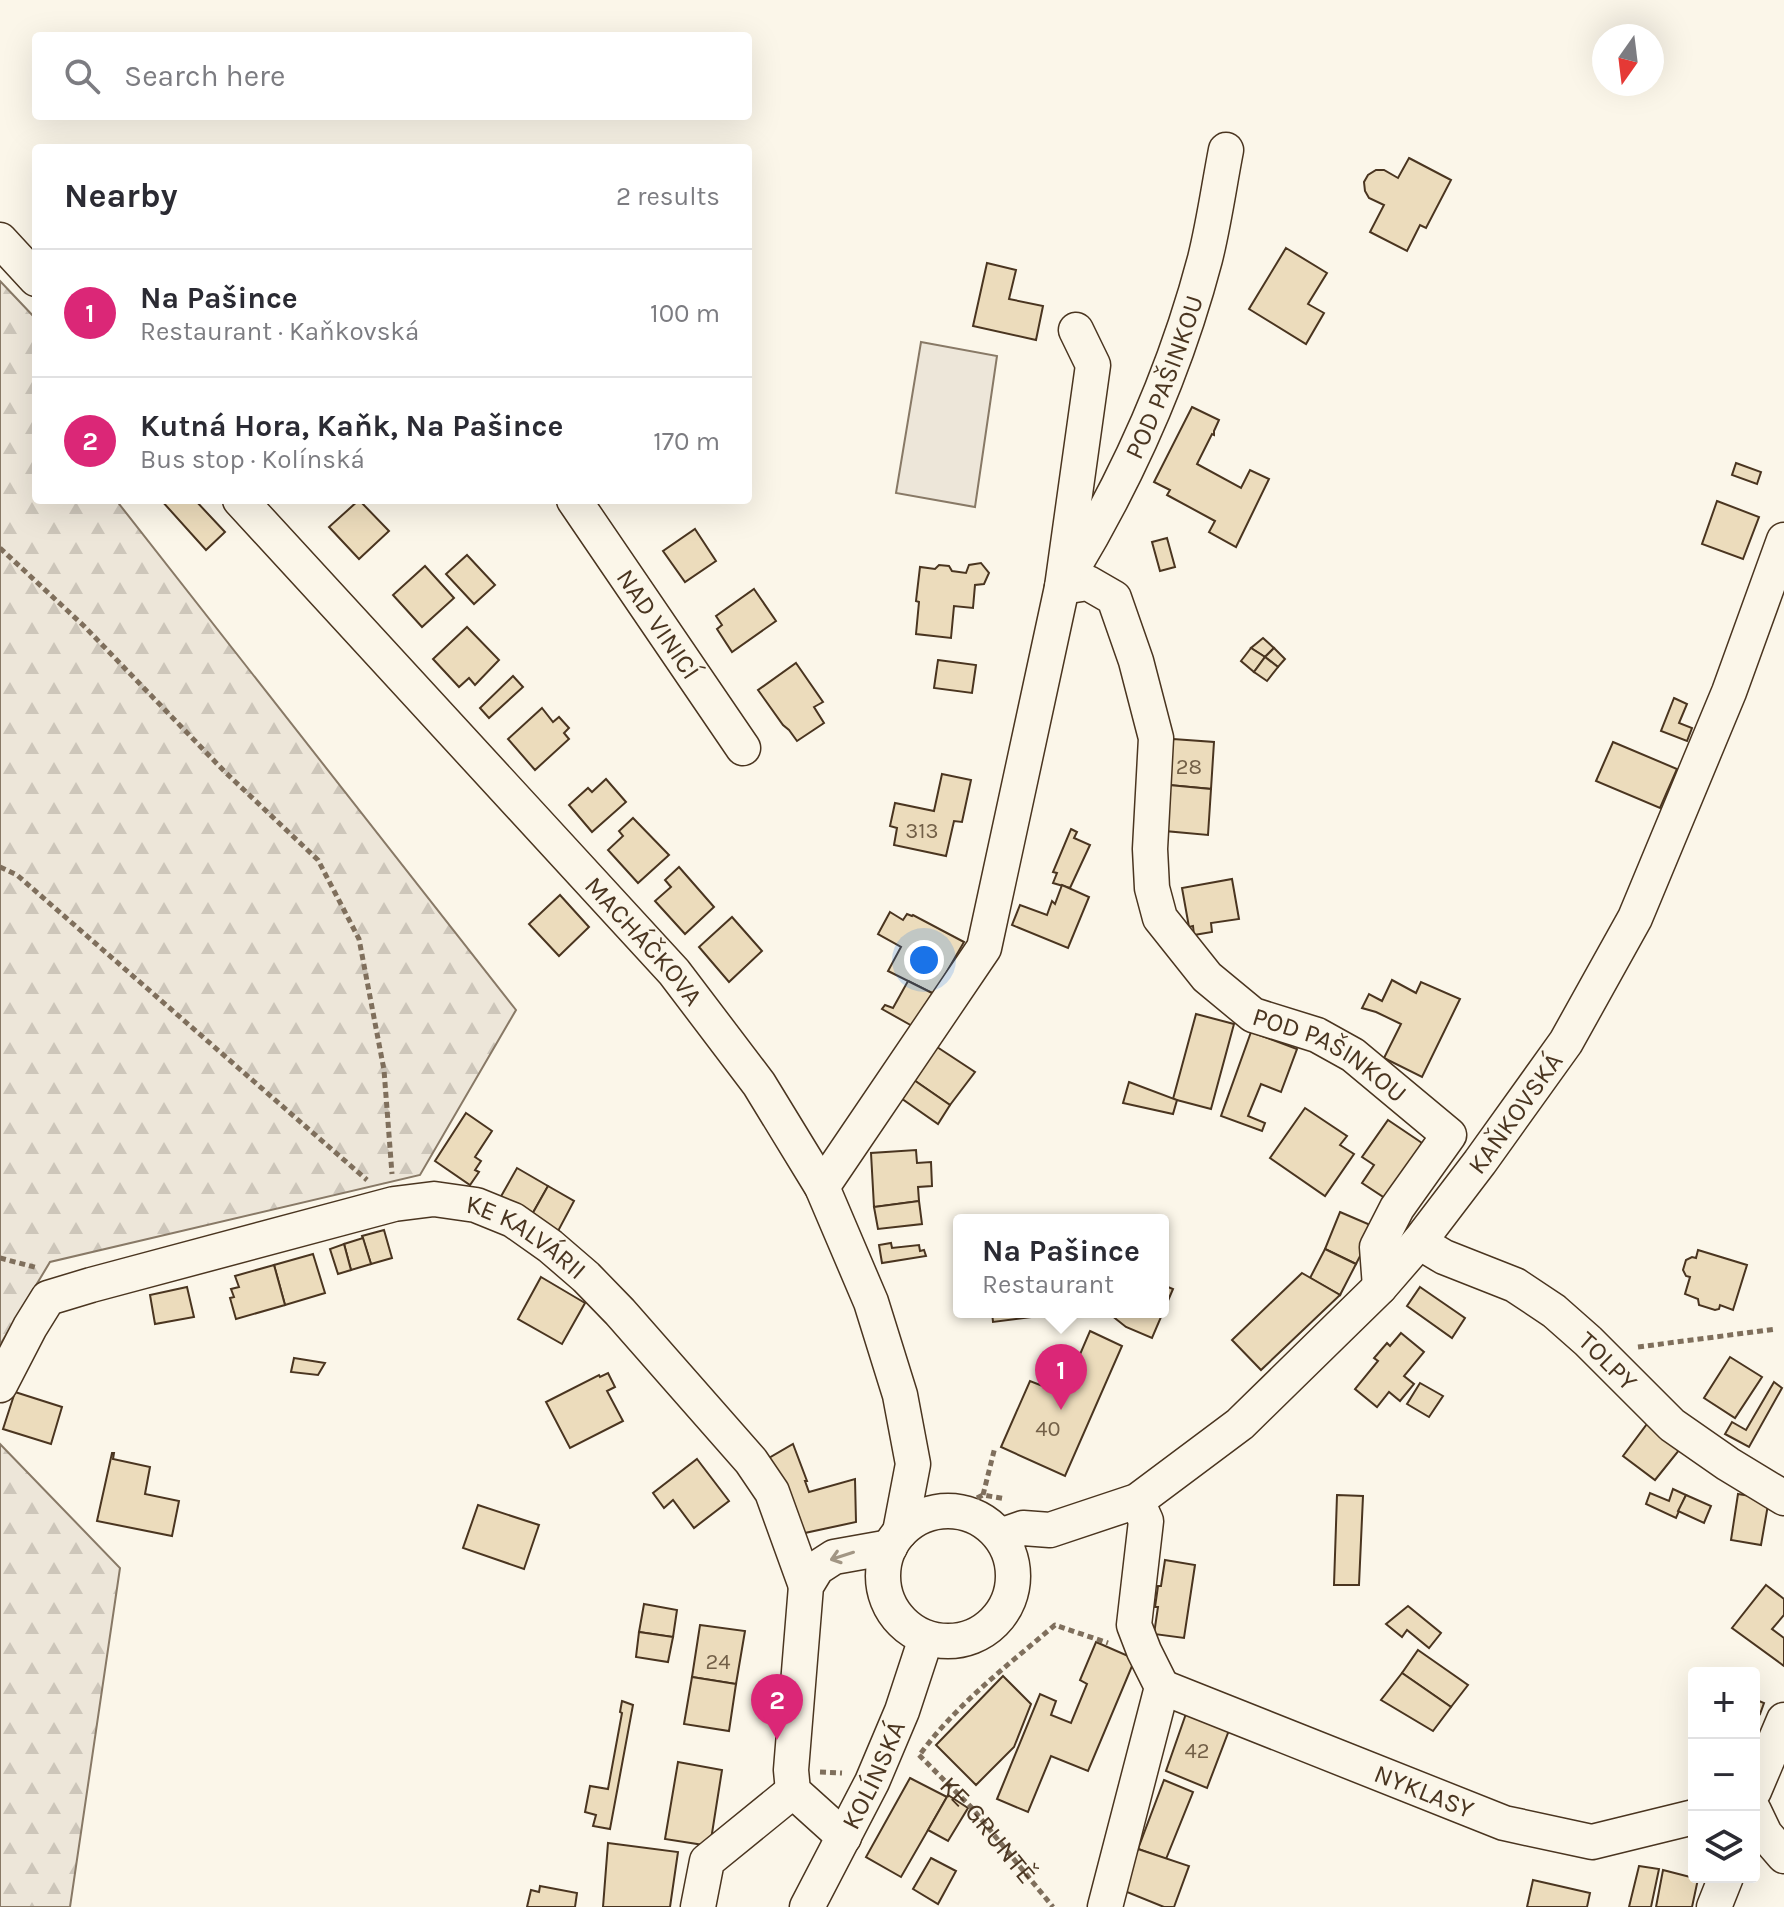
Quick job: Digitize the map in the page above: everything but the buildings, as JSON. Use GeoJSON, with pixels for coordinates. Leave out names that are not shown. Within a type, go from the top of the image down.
{"type":"FeatureCollection","features":[{"type":"Feature","properties":{"kind":"street","name":"POD PAŠINKOU"},"geometry":{"type":"LineString","coordinates":[[1062,587],[1089,543],[1140,442],[1177,352],[1206,257],[1226,150]]}},
{"type":"Feature","properties":{"kind":"street"},"geometry":{"type":"LineString","coordinates":[[0,240],[32,275]]}},
{"type":"Feature","properties":{"kind":"street","name":"POD PAŠINKOU"},"geometry":{"type":"LineString","coordinates":[[822,1187],[984,948],[1062,587],[1093,365],[1076,330]]}},
{"type":"Feature","properties":{"kind":"street","name":"MACHÁČKOVA"},"geometry":{"type":"LineString","coordinates":[[251,504],[674,972],[759,1084],[822,1187],[871,1302],[900,1395],[913,1464]]}},
{"type":"Feature","properties":{"kind":"street","name":"NAD VINICÍ"},"geometry":{"type":"LineString","coordinates":[[577,504],[743,748]]}},
{"type":"Feature","properties":{"kind":"street","name":"KAŇKOVSKÁ"},"geometry":{"type":"LineString","coordinates":[[1000,1536],[1023,1528],[1050,1530],[1137,1501],[1240,1424],[1380,1287],[1419,1242],[1566,1042],[1635,918],[1729,692],[1784,540]]}},
{"type":"Feature","properties":{"kind":"street","name":"POD PAŠINKOU"},"geometry":{"type":"LineString","coordinates":[[1062,587],[1088,583],[1114,598],[1136,661],[1156,738],[1150,849],[1152,888],[1160,918],[1207,977],[1253,1015],[1317,1035],[1353,1055],[1449,1135],[1397,1208],[1377,1247],[1380,1287]]}},
{"type":"Feature","properties":{"kind":"street","name":"KE KALVÁRII"},"geometry":{"type":"LineString","coordinates":[[0,1385],[48,1298],[394,1204],[434,1199],[476,1205],[513,1220],[586,1277],[751,1461],[772,1492],[806,1586]]}},
{"type":"Feature","properties":{"kind":"street","name":"TOLPY"},"geometry":{"type":"LineString","coordinates":[[1419,1242],[1444,1257],[1515,1285],[1554,1311],[1672,1425],[1784,1498]]}},
{"type":"Feature","properties":{"kind":"street"},"geometry":{"type":"LineString","coordinates":[[913,1464],[950,1511]]}},
{"type":"Feature","properties":{"kind":"street"},"geometry":{"type":"LineString","coordinates":[[698,1907],[707,1861],[792,1781],[806,1586],[817,1568],[834,1557],[895,1540],[914,1521],[932,1513],[950,1511],[969,1514],[986,1523],[1000,1536],[1010,1554],[1014,1574],[1011,1595],[1002,1614],[987,1629],[968,1639],[947,1642],[926,1638],[909,1629],[887,1600],[883,1583],[884,1565],[895,1540],[913,1464]]}},
{"type":"Feature","properties":{"kind":"street"},"geometry":{"type":"LineString","coordinates":[[1105,1907],[1162,1687],[1134,1625],[1146,1521],[1137,1501]]}},
{"type":"Feature","properties":{"kind":"street"},"geometry":{"type":"LineString","coordinates":[[1014,1574],[1050,1530]]}},
{"type":"Feature","properties":{"kind":"street","name":"KOLÍNSKÁ"},"geometry":{"type":"LineString","coordinates":[[807,1907],[872,1782],[902,1711],[926,1638]]}},
{"type":"Feature","properties":{"kind":"street","name":"NYKLASY"},"geometry":{"type":"LineString","coordinates":[[1162,1687],[1504,1823],[1592,1842],[1688,1818]]}},
{"type":"Feature","properties":{"kind":"street"},"geometry":{"type":"LineString","coordinates":[[1760,1777],[1784,1720]]}},
{"type":"Feature","properties":{"kind":"street"},"geometry":{"type":"LineString","coordinates":[[792,1781],[844,1837]]}},
{"type":"Feature","properties":{"kind":"street"},"geometry":{"type":"LineString","coordinates":[[1760,1824],[1784,1856]]}},
{"type":"Feature","properties":{"kind":"street"},"geometry":{"type":"LineString","coordinates":[[1714,1907],[1724,1883]]}},
{"type":"Feature","properties":{"kind":"path"},"geometry":{"type":"LineString","coordinates":[[0,548],[84,626],[225,772],[318,860],[359,939],[384,1070],[394,1204]]}},
{"type":"Feature","properties":{"kind":"path"},"geometry":{"type":"LineString","coordinates":[[0,867],[29,885],[394,1204]]}},
{"type":"Feature","properties":{"kind":"path"},"geometry":{"type":"LineString","coordinates":[[1636,1347],[1776,1329]]}},
{"type":"Feature","properties":{"kind":"path"},"geometry":{"type":"LineString","coordinates":[[983,1495],[995,1447]]}},
{"type":"Feature","properties":{"kind":"path","name":"KE GRUNTĚ"},"geometry":{"type":"LineString","coordinates":[[1053,1907],[972,1808],[919,1755],[965,1703],[1055,1625],[1144,1651]]}},
{"type":"Feature","properties":{"kind":"path"},"geometry":{"type":"LineString","coordinates":[[792,1781],[851,1773],[872,1782]]}},
{"type":"Feature","properties":{"kind":"green space"},"geometry":{"type":"Polygon","coordinates":[[[0,281],[32,315],[32,504],[119,504],[516,1010],[420,1175],[50,1262],[0,1345],[0,281]]]}},
{"type":"Feature","properties":{"kind":"green space"},"geometry":{"type":"Polygon","coordinates":[[[921,342],[997,356],[975,507],[896,493],[921,342]]]}},
{"type":"Feature","properties":{"kind":"green space"},"geometry":{"type":"Polygon","coordinates":[[[0,1444],[120,1568],[70,1907],[0,1907],[0,1444]]]}},
{"type":"Feature","properties":{"kind":"place","name":"Na Pašince"},"geometry":{"type":"Point","coordinates":[1061,1410]}},
{"type":"Feature","properties":{"kind":"place","name":"Kutná Hora, Kaňk, Na Pašince"},"geometry":{"type":"Point","coordinates":[777,1740]}}]}
